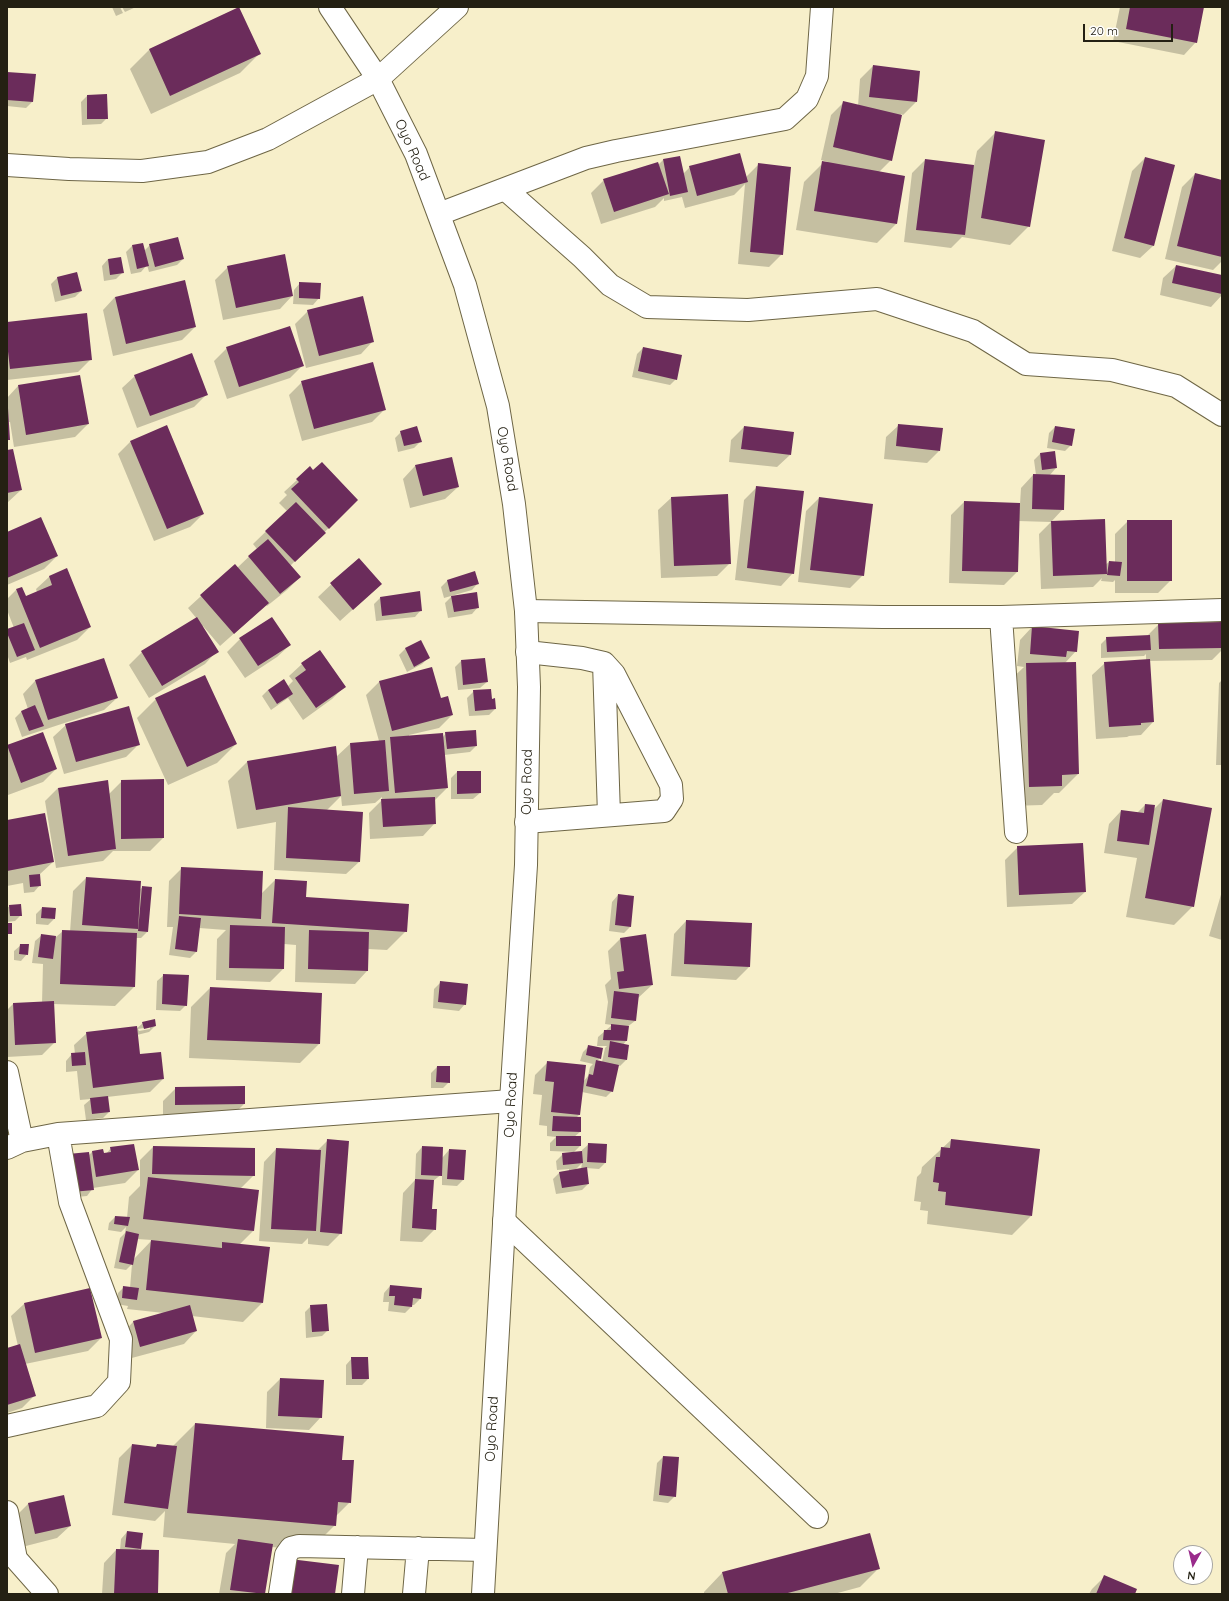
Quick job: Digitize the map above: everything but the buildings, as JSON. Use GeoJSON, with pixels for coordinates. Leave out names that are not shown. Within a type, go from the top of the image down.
{"type":"FeatureCollection","features":[{"type":"Feature","properties":{"kind":"main road","name":"Oyo Road"},"geometry":{"type":"LineString","coordinates":[[330,7],[378,78],[416,154],[465,285],[498,406],[514,504],[526,611],[529,687],[526,865],[483,1594]]}},
{"type":"Feature","properties":{"kind":"main road"},"geometry":{"type":"LineString","coordinates":[[7,165],[69,169],[142,171],[208,162],[268,139],[378,78],[457,7]]}},
{"type":"Feature","properties":{"kind":"main road"},"geometry":{"type":"LineString","coordinates":[[439,214],[586,158],[786,119],[807,99],[816,76],[822,7]]}},
{"type":"Feature","properties":{"kind":"main road"},"geometry":{"type":"LineString","coordinates":[[505,189],[582,257],[610,285],[647,307],[748,310],[877,299],[973,331],[1026,364],[1112,370],[1176,386],[1222,415]]}},
{"type":"Feature","properties":{"kind":"main road"},"geometry":{"type":"LineString","coordinates":[[526,611],[883,617],[1001,617],[1222,610]]}},
{"type":"Feature","properties":{"kind":"main road"},"geometry":{"type":"LineString","coordinates":[[1001,617],[1016,832]]}},
{"type":"Feature","properties":{"kind":"main road"},"geometry":{"type":"LineString","coordinates":[[526,822],[664,811],[672,799],[671,785],[614,674],[604,663],[582,658],[527,652]]}},
{"type":"Feature","properties":{"kind":"main road"},"geometry":{"type":"LineString","coordinates":[[604,663],[609,815]]}},
{"type":"Feature","properties":{"kind":"main road"},"geometry":{"type":"LineString","coordinates":[[7,1072],[14,1144],[58,1134],[511,1101]]}},
{"type":"Feature","properties":{"kind":"main road"},"geometry":{"type":"LineString","coordinates":[[7,1426],[97,1406],[119,1382],[121,1339],[70,1202],[58,1134]]}},
{"type":"Feature","properties":{"kind":"main road"},"geometry":{"type":"LineString","coordinates":[[504,1221],[816,1517]]}},
{"type":"Feature","properties":{"kind":"main road"},"geometry":{"type":"LineString","coordinates":[[7,1512],[12,1565],[47,1594]]}},
{"type":"Feature","properties":{"kind":"main road"},"geometry":{"type":"LineString","coordinates":[[280,1594],[286,1555],[291,1548],[299,1546],[485,1550]]}},
{"type":"Feature","properties":{"kind":"main road"},"geometry":{"type":"LineString","coordinates":[[353,1594],[357,1547]]}},
{"type":"Feature","properties":{"kind":"main road"},"geometry":{"type":"LineString","coordinates":[[414,1594],[418,1548]]}}]}
